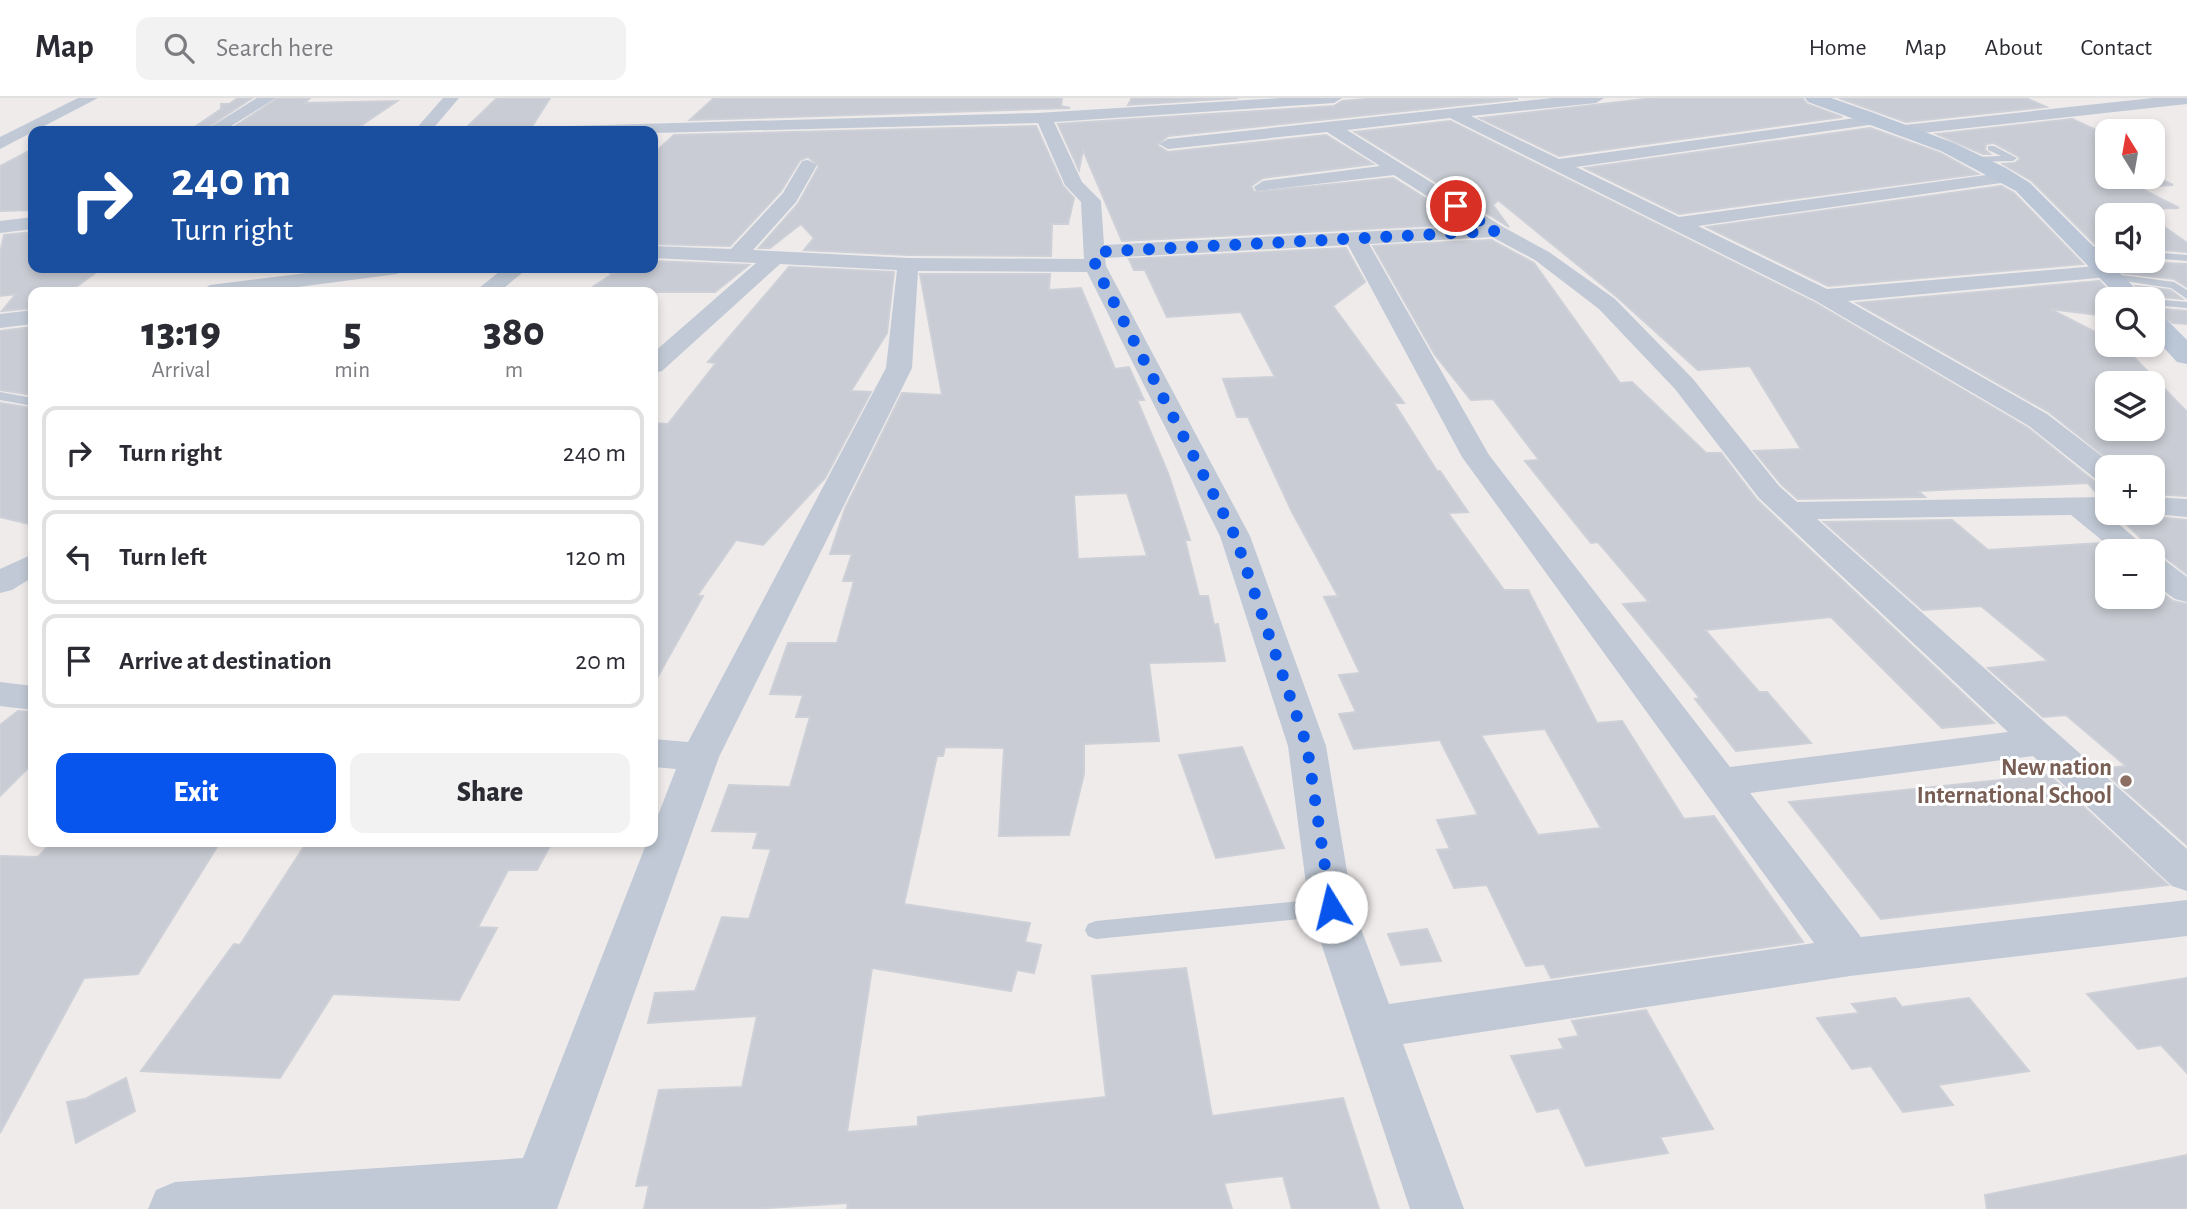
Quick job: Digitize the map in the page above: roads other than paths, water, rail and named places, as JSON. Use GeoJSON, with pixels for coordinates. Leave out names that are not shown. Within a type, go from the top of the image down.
{"type":"FeatureCollection","features":[{"type":"Feature","properties":{"kind":"street"},"geometry":{"type":"LineString","coordinates":[[35,126],[90,98]]}},
{"type":"Feature","properties":{"kind":"street"},"geometry":{"type":"LineString","coordinates":[[220,126],[268,98]]}},
{"type":"Feature","properties":{"kind":"street"},"geometry":{"type":"LineString","coordinates":[[426,126],[451,98]]}},
{"type":"Feature","properties":{"kind":"street"},"geometry":{"type":"LineString","coordinates":[[658,126],[915,116],[1044,119],[1200,112],[1334,98]]}},
{"type":"Feature","properties":{"kind":"street"},"geometry":{"type":"LineString","coordinates":[[1168,144],[1596,98]]}},
{"type":"Feature","properties":{"kind":"street"},"geometry":{"type":"LineString","coordinates":[[1814,98],[1983,154],[2023,187],[2095,256]]}},
{"type":"Feature","properties":{"kind":"street"},"geometry":{"type":"LineString","coordinates":[[1904,130],[2187,99]]}},
{"type":"Feature","properties":{"kind":"street"},"geometry":{"type":"LineString","coordinates":[[2165,102],[2187,111]]}},
{"type":"Feature","properties":{"kind":"street"},"geometry":{"type":"LineString","coordinates":[[1452,113],[1824,296],[2039,420],[2095,464]]}},
{"type":"Feature","properties":{"kind":"street"},"geometry":{"type":"LineString","coordinates":[[1044,119],[1074,185],[1091,201],[1095,259],[1235,536],[1307,746],[1331,907],[1437,1209]]}},
{"type":"Feature","properties":{"kind":"street"},"geometry":{"type":"LineString","coordinates":[[1558,164],[1877,120]]}},
{"type":"Feature","properties":{"kind":"street"},"geometry":{"type":"LineString","coordinates":[[1331,127],[1496,231],[1542,256],[1607,304],[1684,384],[1769,492],[2187,874]]}},
{"type":"Feature","properties":{"kind":"street"},"geometry":{"type":"LineString","coordinates":[[0,144],[28,130]]}},
{"type":"Feature","properties":{"kind":"street"},"geometry":{"type":"LineString","coordinates":[[737,255],[797,189],[808,175],[808,165]]}},
{"type":"Feature","properties":{"kind":"street"},"geometry":{"type":"LineString","coordinates":[[1263,187],[1397,169]]}},
{"type":"Feature","properties":{"kind":"street"},"geometry":{"type":"LineString","coordinates":[[1678,223],[2008,177]]}},
{"type":"Feature","properties":{"kind":"street"},"geometry":{"type":"LineString","coordinates":[[0,227],[28,224]]}},
{"type":"Feature","properties":{"kind":"street"},"geometry":{"type":"LineString","coordinates":[[658,252],[908,264],[1095,259],[1355,238],[1496,231]]}},
{"type":"Feature","properties":{"kind":"street"},"geometry":{"type":"LineString","coordinates":[[1355,238],[1476,457],[1850,957]]}},
{"type":"Feature","properties":{"kind":"street"},"geometry":{"type":"LineString","coordinates":[[658,362],[776,257]]}},
{"type":"Feature","properties":{"kind":"street"},"geometry":{"type":"LineString","coordinates":[[175,1209],[533,1196],[700,757],[899,368],[908,264]]}},
{"type":"Feature","properties":{"kind":"street"},"geometry":{"type":"LineString","coordinates":[[1824,296],[2095,268]]}},
{"type":"Feature","properties":{"kind":"street"},"geometry":{"type":"LineString","coordinates":[[250,287],[358,273]]}},
{"type":"Feature","properties":{"kind":"street"},"geometry":{"type":"LineString","coordinates":[[492,287],[510,273]]}},
{"type":"Feature","properties":{"kind":"street"},"geometry":{"type":"LineString","coordinates":[[0,321],[28,318]]}},
{"type":"Feature","properties":{"kind":"street"},"geometry":{"type":"LineString","coordinates":[[2165,333],[2187,356]]}},
{"type":"Feature","properties":{"kind":"street"},"geometry":{"type":"LineString","coordinates":[[1791,511],[2093,506],[2123,539]]}},
{"type":"Feature","properties":{"kind":"street"},"geometry":{"type":"LineString","coordinates":[[2165,507],[2187,508]]}},
{"type":"Feature","properties":{"kind":"street"},"geometry":{"type":"LineString","coordinates":[[0,583],[28,566]]}},
{"type":"Feature","properties":{"kind":"street"},"geometry":{"type":"LineString","coordinates":[[2165,576],[2187,592]]}},
{"type":"Feature","properties":{"kind":"street"},"geometry":{"type":"LineString","coordinates":[[0,694],[28,697]]}},
{"type":"Feature","properties":{"kind":"street"},"geometry":{"type":"LineString","coordinates":[[1719,783],[2042,741]]}},
{"type":"Feature","properties":{"kind":"street"},"geometry":{"type":"LineString","coordinates":[[658,753],[700,757]]}},
{"type":"Feature","properties":{"kind":"street"},"geometry":{"type":"LineString","coordinates":[[1373,1027],[1850,957],[2187,918]]}},
{"type":"Feature","properties":{"kind":"lane"},"geometry":{"type":"LineString","coordinates":[[2165,256],[2187,258]]}},
{"type":"Feature","properties":{"kind":"lane"},"geometry":{"type":"LineString","coordinates":[[2134,273],[2174,285],[2187,296]]}},
{"type":"Feature","properties":{"kind":"lane"},"geometry":{"type":"LineString","coordinates":[[2165,303],[2187,305]]}},
{"type":"Feature","properties":{"kind":"lane"},"geometry":{"type":"LineString","coordinates":[[0,396],[28,401]]}},
{"type":"Feature","properties":{"kind":"lane"},"geometry":{"type":"LineString","coordinates":[[1096,930],[1331,907]]}},
{"type":"Feature","properties":{"kind":"place","name":"New nation International School"},"geometry":{"type":"Point","coordinates":[2126,781]}}]}
